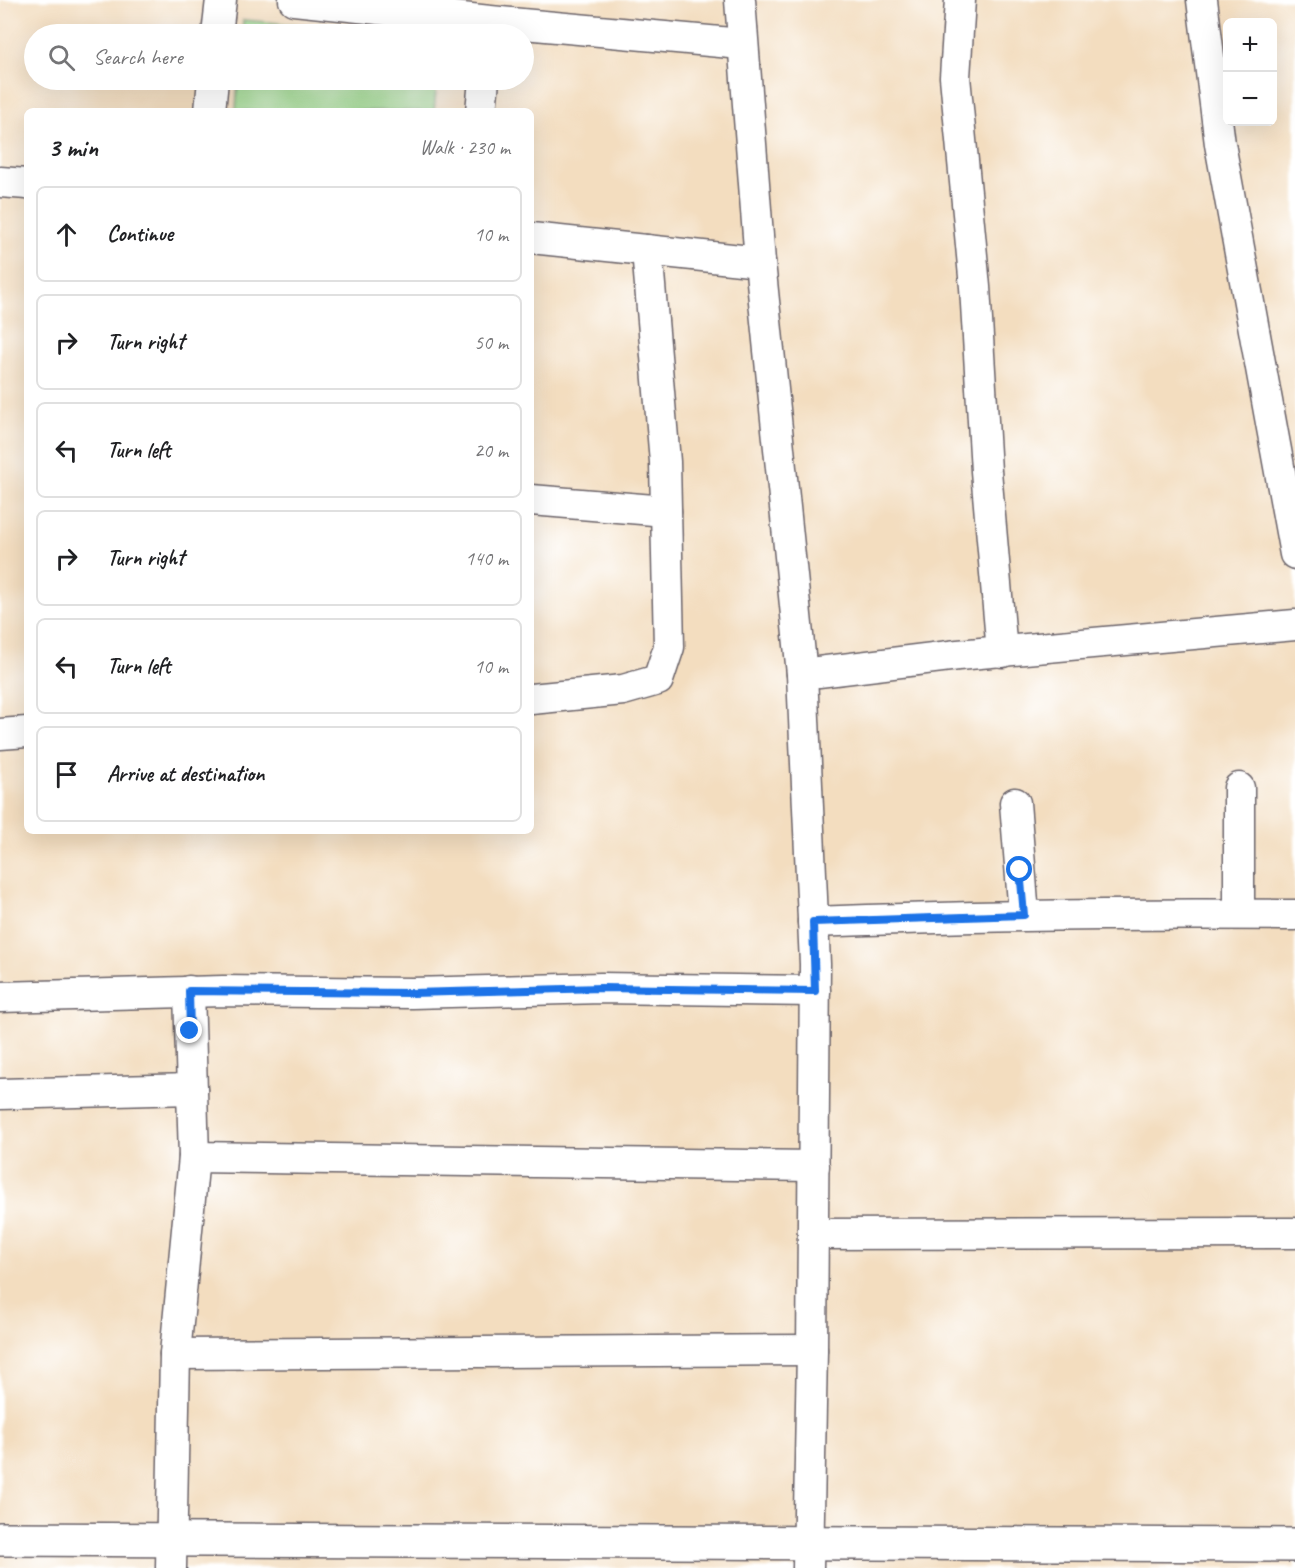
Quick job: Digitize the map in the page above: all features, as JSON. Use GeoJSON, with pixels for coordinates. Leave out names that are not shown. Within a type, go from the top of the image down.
{"type":"FeatureCollection","features":[{"type":"Feature","properties":{"kind":"street"},"geometry":{"type":"LineString","coordinates":[[218,24],[220,0]]}},
{"type":"Feature","properties":{"kind":"street"},"geometry":{"type":"LineString","coordinates":[[294,0],[742,44]]}},
{"type":"Feature","properties":{"kind":"street"},"geometry":{"type":"LineString","coordinates":[[740,0],[760,262],[802,674],[813,922],[814,1166],[808,1555]]}},
{"type":"Feature","properties":{"kind":"street"},"geometry":{"type":"LineString","coordinates":[[960,0],[955,77],[975,287],[986,471],[1002,652]]}},
{"type":"Feature","properties":{"kind":"street"},"geometry":{"type":"LineString","coordinates":[[1202,0],[1222,156],[1295,554]]}},
{"type":"Feature","properties":{"kind":"street"},"geometry":{"type":"LineString","coordinates":[[210,108],[212,90]]}},
{"type":"Feature","properties":{"kind":"street"},"geometry":{"type":"LineString","coordinates":[[481,108],[483,90]]}},
{"type":"Feature","properties":{"kind":"street"},"geometry":{"type":"LineString","coordinates":[[0,182],[24,184]]}},
{"type":"Feature","properties":{"kind":"street"},"geometry":{"type":"LineString","coordinates":[[534,238],[760,262]]}},
{"type":"Feature","properties":{"kind":"street"},"geometry":{"type":"LineString","coordinates":[[534,699],[623,690],[658,680],[669,647],[665,462],[647,250]]}},
{"type":"Feature","properties":{"kind":"street"},"geometry":{"type":"LineString","coordinates":[[534,500],[666,511]]}},
{"type":"Feature","properties":{"kind":"street"},"geometry":{"type":"LineString","coordinates":[[802,674],[1002,652],[1295,625]]}},
{"type":"Feature","properties":{"kind":"street"},"geometry":{"type":"LineString","coordinates":[[0,734],[24,732]]}},
{"type":"Feature","properties":{"kind":"street"},"geometry":{"type":"LineString","coordinates":[[1239,788],[1239,914]]}},
{"type":"Feature","properties":{"kind":"street"},"geometry":{"type":"LineString","coordinates":[[1014,803],[1024,915]]}},
{"type":"Feature","properties":{"kind":"street"},"geometry":{"type":"LineString","coordinates":[[813,922],[1024,915],[1295,915]]}},
{"type":"Feature","properties":{"kind":"street"},"geometry":{"type":"LineString","coordinates":[[0,997],[189,991],[412,993],[601,988],[815,991]]}},
{"type":"Feature","properties":{"kind":"street"},"geometry":{"type":"LineString","coordinates":[[171,1554],[175,1354],[194,1156],[189,991]]}},
{"type":"Feature","properties":{"kind":"street"},"geometry":{"type":"LineString","coordinates":[[0,1094],[192,1089]]}},
{"type":"Feature","properties":{"kind":"street"},"geometry":{"type":"LineString","coordinates":[[194,1156],[814,1166]]}},
{"type":"Feature","properties":{"kind":"street"},"geometry":{"type":"LineString","coordinates":[[813,1234],[1295,1233]]}},
{"type":"Feature","properties":{"kind":"street"},"geometry":{"type":"LineString","coordinates":[[175,1354],[812,1350]]}},
{"type":"Feature","properties":{"kind":"street"},"geometry":{"type":"LineString","coordinates":[[0,1539],[171,1554],[808,1555],[1295,1545]]}},
{"type":"Feature","properties":{"kind":"green space"},"geometry":{"type":"Polygon","coordinates":[[[243,20],[289,24],[243,24],[243,20]]]}},
{"type":"Feature","properties":{"kind":"green space"},"geometry":{"type":"Polygon","coordinates":[[[237,90],[436,90],[434,108],[236,108],[237,90]]]}},
{"type":"Feature","properties":{"kind":"route"},"geometry":{"type":"LineString","coordinates":[[190,1031],[189,991],[412,993],[601,988],[815,991],[813,922],[1024,915],[1020,870]]}}]}
